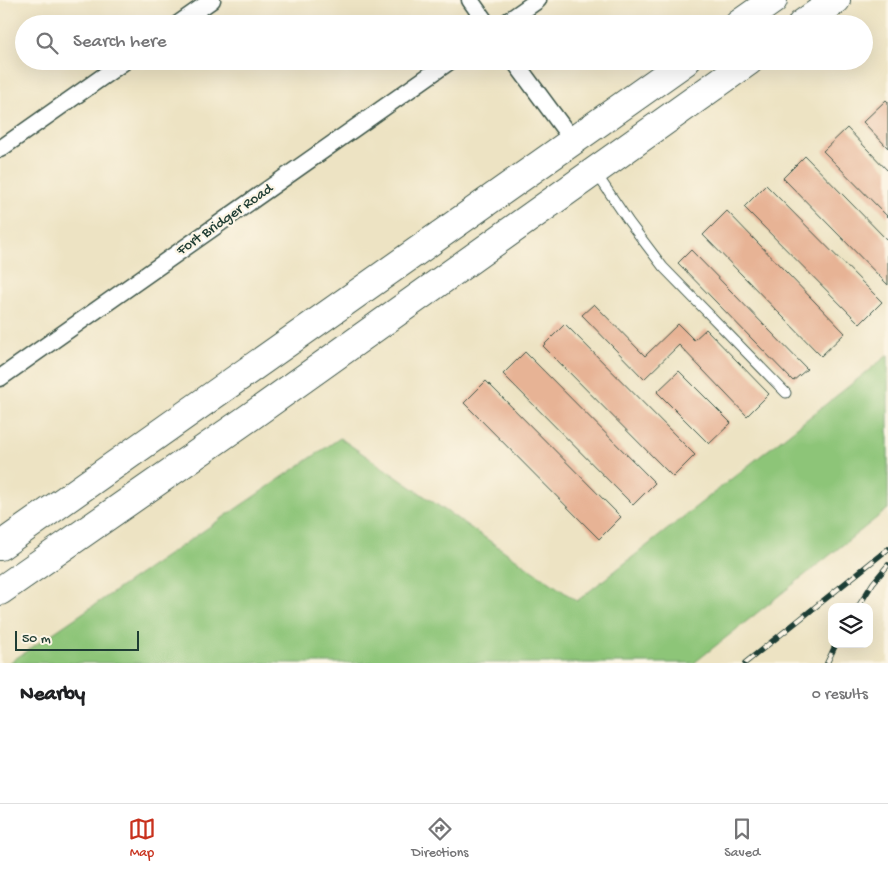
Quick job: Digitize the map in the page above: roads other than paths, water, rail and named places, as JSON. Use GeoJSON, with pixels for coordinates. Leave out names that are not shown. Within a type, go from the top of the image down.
{"type":"FeatureCollection","features":[{"type":"Feature","properties":{"kind":"highway"},"geometry":{"type":"LineString","coordinates":[[752,15],[773,0]]}},
{"type":"Feature","properties":{"kind":"highway"},"geometry":{"type":"LineString","coordinates":[[815,15],[836,0]]}},
{"type":"Feature","properties":{"kind":"highway"},"geometry":{"type":"LineString","coordinates":[[0,546],[673,70]]}},
{"type":"Feature","properties":{"kind":"highway"},"geometry":{"type":"LineString","coordinates":[[0,591],[250,417],[736,70]]}},
{"type":"Feature","properties":{"kind":"street"},"geometry":{"type":"LineString","coordinates":[[191,15],[212,0]]}},
{"type":"Feature","properties":{"kind":"street"},"geometry":{"type":"LineString","coordinates":[[470,0],[481,15]]}},
{"type":"Feature","properties":{"kind":"street"},"geometry":{"type":"LineString","coordinates":[[517,15],[538,0]]}},
{"type":"Feature","properties":{"kind":"street"},"geometry":{"type":"LineString","coordinates":[[0,149],[112,70]]}},
{"type":"Feature","properties":{"kind":"street","name":"Fort Bridger Road"},"geometry":{"type":"LineString","coordinates":[[0,378],[437,70]]}},
{"type":"Feature","properties":{"kind":"street"},"geometry":{"type":"LineString","coordinates":[[521,70],[573,141]]}},
{"type":"Feature","properties":{"kind":"lane"},"geometry":{"type":"LineString","coordinates":[[594,171],[663,267],[786,393]]}},
{"type":"Feature","properties":{"kind":"railway"},"geometry":{"type":"LineString","coordinates":[[745,663],[888,549]]}},
{"type":"Feature","properties":{"kind":"railway"},"geometry":{"type":"LineString","coordinates":[[860,603],[873,583],[888,565]]}},
{"type":"Feature","properties":{"kind":"railway"},"geometry":{"type":"LineString","coordinates":[[827,663],[834,648]]}}]}
